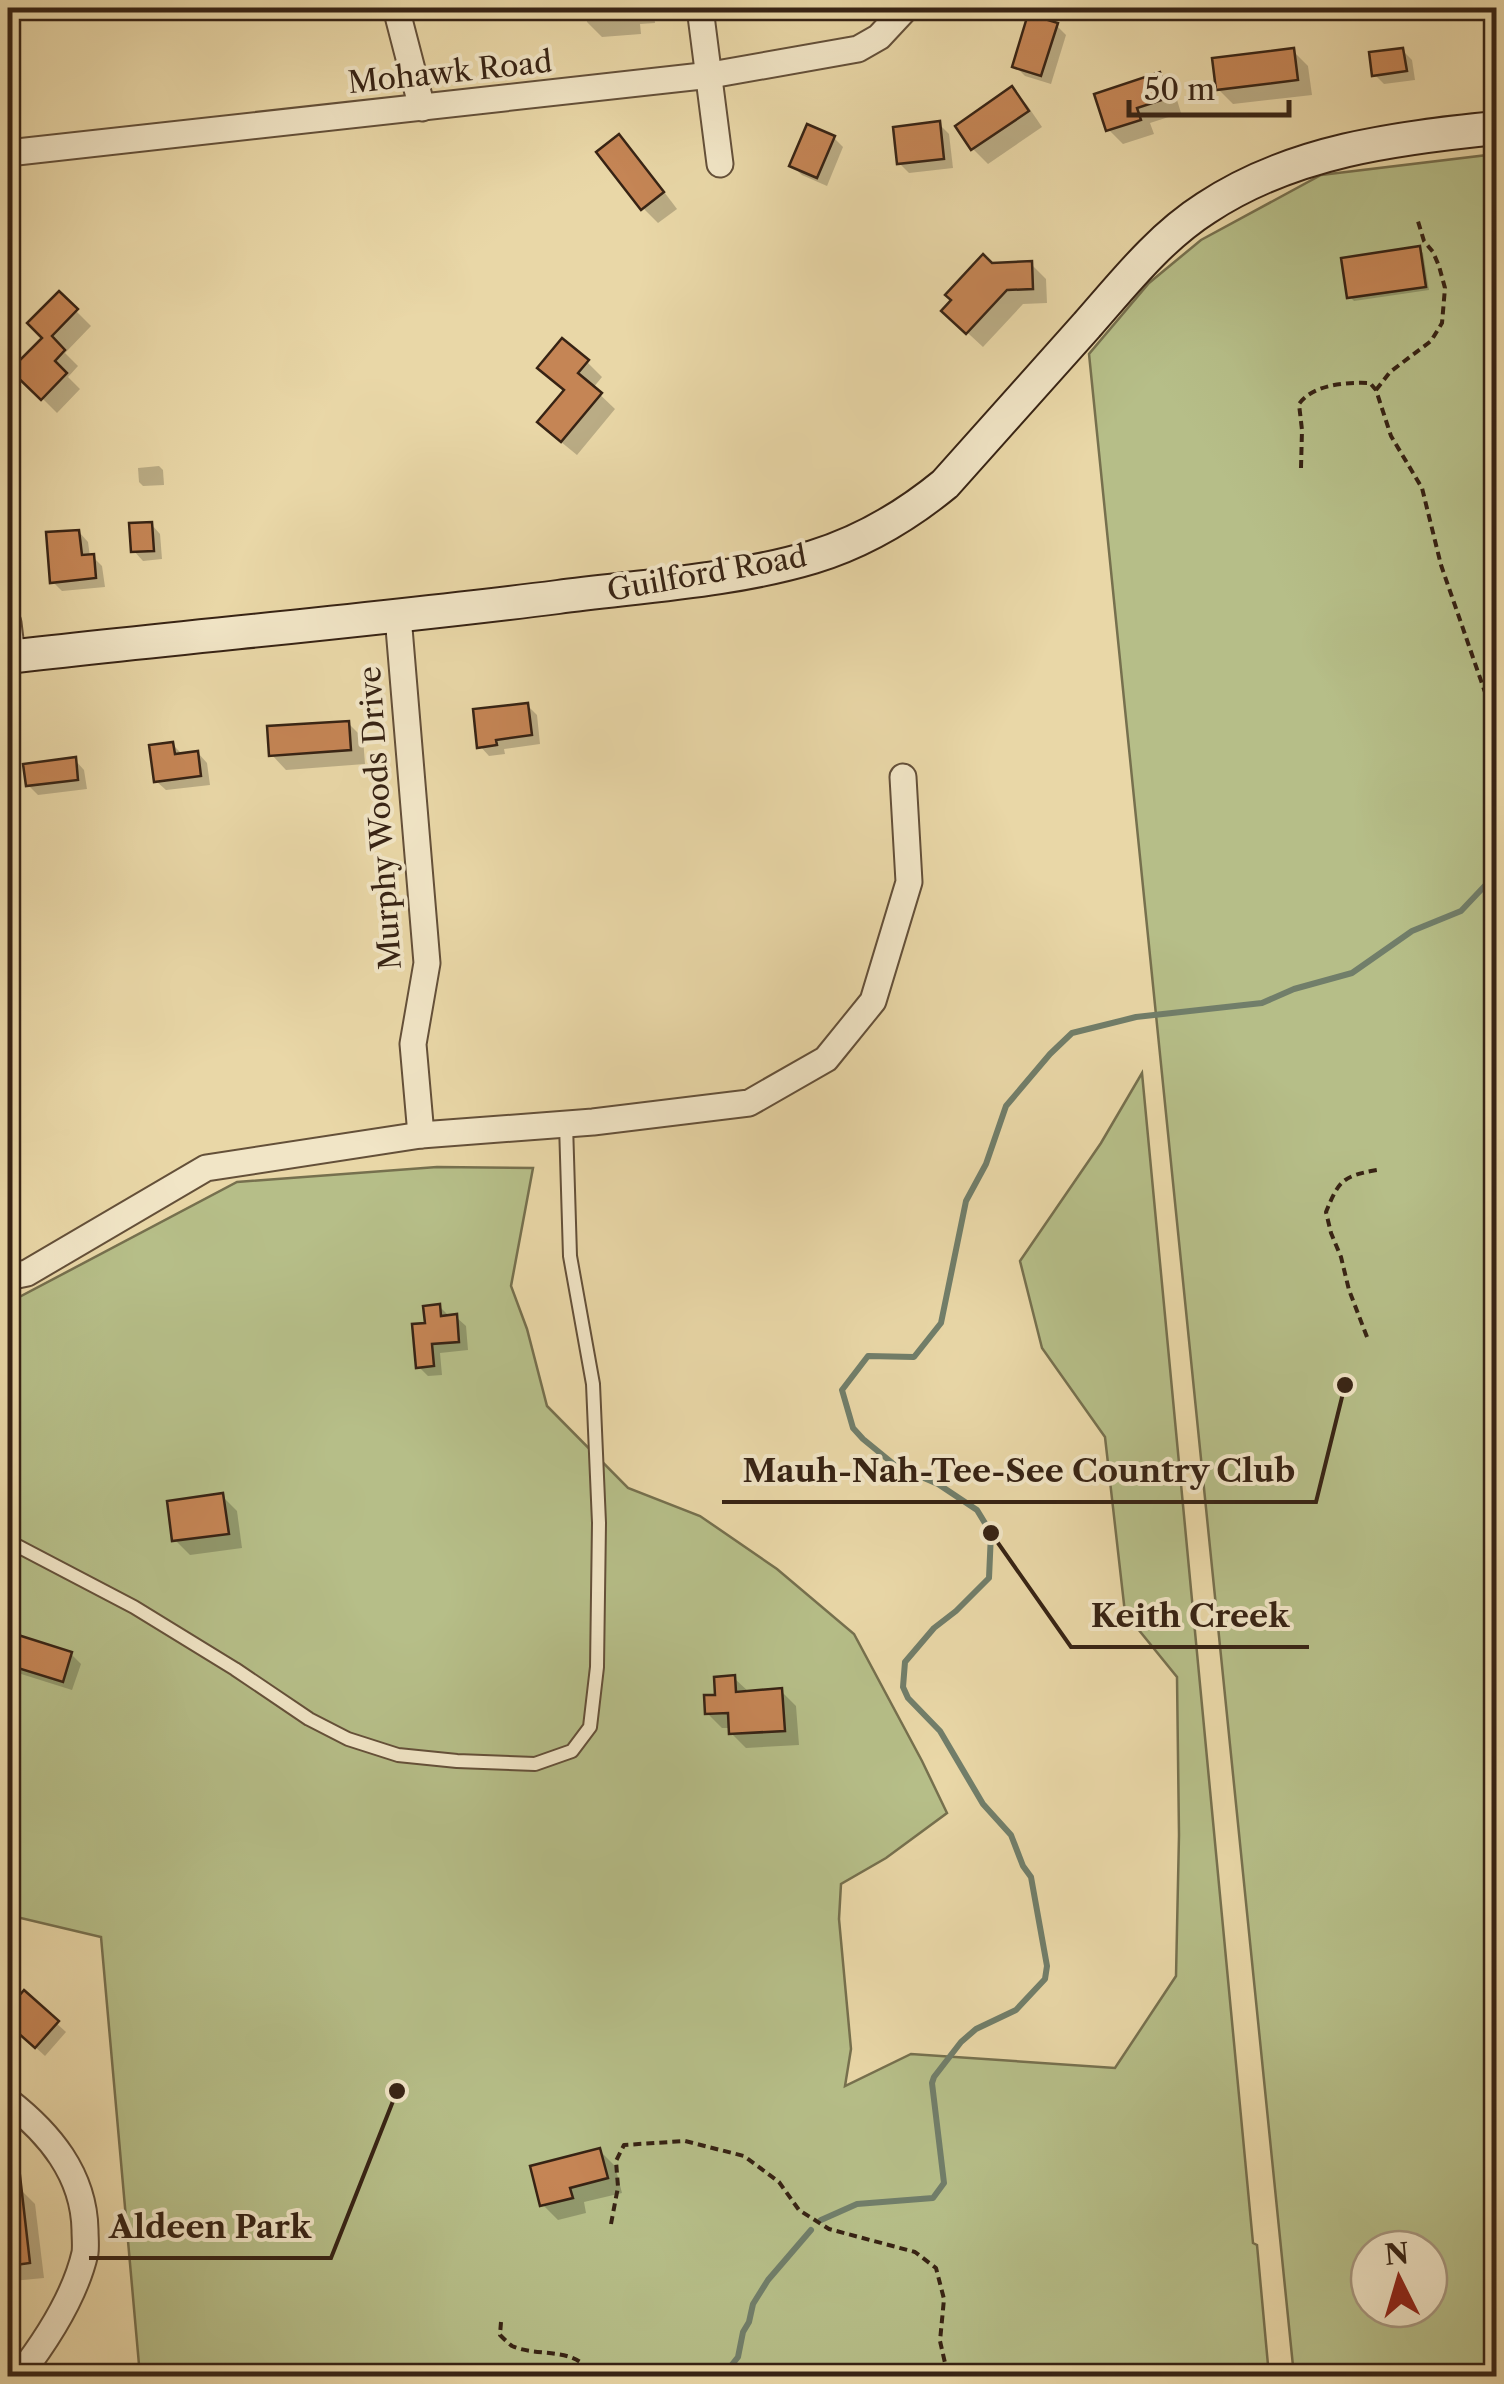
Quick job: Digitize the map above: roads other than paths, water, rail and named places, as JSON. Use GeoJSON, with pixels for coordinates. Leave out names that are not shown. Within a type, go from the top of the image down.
{"type":"FeatureCollection","features":[{"type":"Feature","properties":{"kind":"street"},"geometry":{"type":"LineString","coordinates":[[396,8],[422,108]]}},
{"type":"Feature","properties":{"kind":"street"},"geometry":{"type":"LineString","coordinates":[[700,8],[720,164]]}},
{"type":"Feature","properties":{"kind":"street","name":"Mohawk Road"},"geometry":{"type":"LineString","coordinates":[[8,153],[711,75],[858,49],[879,38],[899,17]]}},
{"type":"Feature","properties":{"kind":"street","name":"Guilford Road"},"geometry":{"type":"LineString","coordinates":[[10,656],[398,616],[739,573],[814,556],[872,533],[913,510],[945,484],[1161,242],[1207,207],[1265,176],[1319,157],[1373,143],[1496,128]]}},
{"type":"Feature","properties":{"kind":"street","name":"Murphy Woods Drive"},"geometry":{"type":"LineString","coordinates":[[398,616],[428,963],[413,1044],[421,1134]]}},
{"type":"Feature","properties":{"kind":"street"},"geometry":{"type":"LineString","coordinates":[[8,623],[10,656]]}},
{"type":"Feature","properties":{"kind":"street"},"geometry":{"type":"LineString","coordinates":[[8,1276],[42,1265],[206,1168],[421,1134],[566,1124],[749,1103],[826,1059],[873,1001],[909,882],[902,778]]}},
{"type":"Feature","properties":{"kind":"street"},"geometry":{"type":"LineString","coordinates":[[8,2101],[32,2120],[58,2150],[76,2181],[85,2213],[86,2250],[69,2296],[19,2376]]}},
{"type":"Feature","properties":{"kind":"lane"},"geometry":{"type":"LineString","coordinates":[[8,1541],[134,1607],[348,1740],[398,1754],[457,1762],[536,1764],[572,1752],[590,1728],[597,1666],[599,1524],[593,1384],[570,1256],[566,1124]]}},
{"type":"Feature","properties":{"kind":"waterway"},"geometry":{"type":"LineString","coordinates":[[821,2220],[857,2204],[933,2198],[944,2183],[934,2077],[976,2029],[1016,2010],[1045,1979],[1047,1966],[1031,1877],[1011,1835],[983,1804],[940,1731],[908,1698],[903,1687],[905,1662],[934,1628],[989,1578],[991,1533],[977,1510],[938,1484],[896,1466],[863,1439],[853,1428],[842,1390],[868,1356],[914,1357],[941,1323],[966,1201],[986,1164],[1006,1106],[1072,1033],[1136,1017],[1262,1003],[1294,989],[1352,973],[1412,931],[1461,911],[1496,874]]}},
{"type":"Feature","properties":{"kind":"waterway"},"geometry":{"type":"LineString","coordinates":[[723,2376],[738,2357],[753,2304],[811,2230]]}},
{"type":"Feature","properties":{"kind":"place","name":"Mauh-Nah-Tee-See Country Club"},"geometry":{"type":"Point","coordinates":[1345,1385]}},
{"type":"Feature","properties":{"kind":"place","name":"Keith Creek"},"geometry":{"type":"Point","coordinates":[991,1533]}},
{"type":"Feature","properties":{"kind":"place","name":"Aldeen Park"},"geometry":{"type":"Point","coordinates":[397,2091]}}]}
